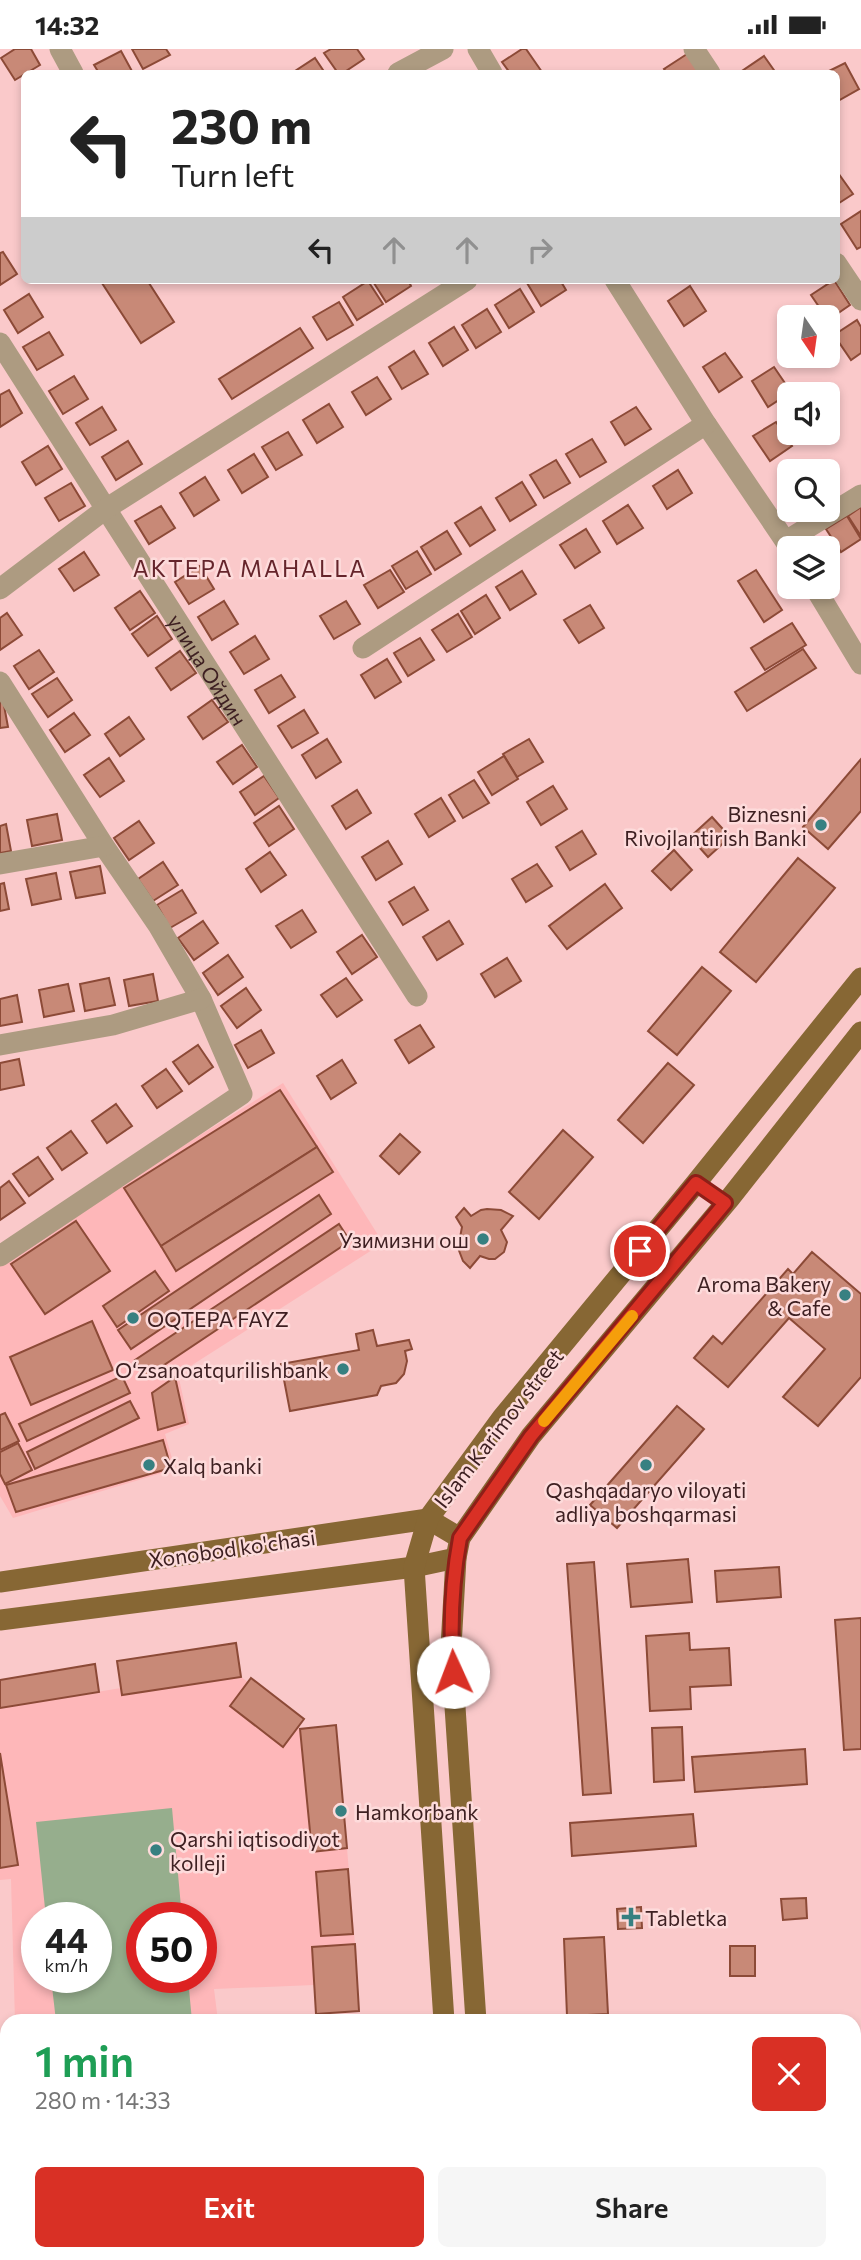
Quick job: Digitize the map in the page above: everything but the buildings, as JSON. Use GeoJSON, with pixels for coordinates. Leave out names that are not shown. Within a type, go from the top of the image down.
{"type":"FeatureCollection","features":[{"type":"Feature","properties":{"kind":"main road","name":"Islam Karimov street"},"geometry":{"type":"LineString","coordinates":[[444,2014],[414,1567],[428,1519],[502,1419],[861,978]]}},
{"type":"Feature","properties":{"kind":"main road","name":"Islam Karimov street"},"geometry":{"type":"LineString","coordinates":[[458,1548],[531,1436],[725,1203],[861,1032]]}},
{"type":"Feature","properties":{"kind":"main road"},"geometry":{"type":"LineString","coordinates":[[696,1183],[725,1203]]}},
{"type":"Feature","properties":{"kind":"main road"},"geometry":{"type":"LineString","coordinates":[[428,1519],[458,1548],[451,1647],[476,2014]]}},
{"type":"Feature","properties":{"kind":"main road","name":"Xonobod ko'chasi"},"geometry":{"type":"LineString","coordinates":[[0,1582],[428,1519]]}},
{"type":"Feature","properties":{"kind":"main road","name":"Xonobod ko'chasi"},"geometry":{"type":"LineString","coordinates":[[0,1620],[414,1567],[458,1548]]}},
{"type":"Feature","properties":{"kind":"street"},"geometry":{"type":"LineString","coordinates":[[404,70],[443,49]]}},
{"type":"Feature","properties":{"kind":"street"},"geometry":{"type":"LineString","coordinates":[[478,49],[490,70]]}},
{"type":"Feature","properties":{"kind":"street"},"geometry":{"type":"LineString","coordinates":[[694,49],[708,70]]}},
{"type":"Feature","properties":{"kind":"street"},"geometry":{"type":"LineString","coordinates":[[62,50],[72,70]]}},
{"type":"Feature","properties":{"kind":"street"},"geometry":{"type":"LineString","coordinates":[[840,269],[861,300]]}},
{"type":"Feature","properties":{"kind":"street"},"geometry":{"type":"LineString","coordinates":[[0,589],[107,507],[461,284]]}},
{"type":"Feature","properties":{"kind":"street"},"geometry":{"type":"LineString","coordinates":[[618,284],[706,425],[782,536]]}},
{"type":"Feature","properties":{"kind":"street","name":"улица Ойдин"},"geometry":{"type":"LineString","coordinates":[[0,343],[417,996]]}},
{"type":"Feature","properties":{"kind":"street"},"geometry":{"type":"LineString","coordinates":[[363,648],[706,425]]}},
{"type":"Feature","properties":{"kind":"street"},"geometry":{"type":"LineString","coordinates":[[801,536],[861,495]]}},
{"type":"Feature","properties":{"kind":"street"},"geometry":{"type":"LineString","coordinates":[[822,599],[861,664]]}},
{"type":"Feature","properties":{"kind":"street"},"geometry":{"type":"LineString","coordinates":[[0,682],[104,846],[158,925],[201,999],[242,1094],[0,1256]]}},
{"type":"Feature","properties":{"kind":"street"},"geometry":{"type":"LineString","coordinates":[[0,865],[104,846]]}},
{"type":"Feature","properties":{"kind":"street"},"geometry":{"type":"LineString","coordinates":[[0,1045],[113,1025],[201,999]]}},
{"type":"Feature","properties":{"kind":"shaded area","name":"OQTEPA FAYZ"},"geometry":{"type":"Polygon","coordinates":[[[283,1083],[383,1243],[178,1374],[189,1424],[165,1434],[175,1469],[13,1518],[0,1496],[0,1261],[283,1083]]]}},
{"type":"Feature","properties":{"kind":"shaded area","name":"Qarshi iqtisodiyot kolleji"},"geometry":{"type":"Polygon","coordinates":[[[241,1677],[248,1682],[251,1678],[304,1719],[299,1727],[312,1851],[347,1848],[355,1944],[312,1947],[314,1985],[217,1989],[217,1902],[126,1902],[126,1993],[214,1993],[217,2014],[15,2014],[11,1879],[0,1880],[0,1708],[121,1688],[123,1695],[241,1677]]]}},
{"type":"Feature","properties":{"kind":"green space"},"geometry":{"type":"Polygon","coordinates":[[[172,1808],[181,1902],[126,1902],[126,1993],[189,1993],[191,2014],[55,2014],[53,1993],[112,1993],[112,1902],[44,1902],[36,1822],[172,1808]]]}},
{"type":"Feature","properties":{"kind":"slow traffic"},"geometry":{"type":"LineString","coordinates":[[544,1421],[632,1316]]}},
{"type":"Feature","properties":{"kind":"place","name":"Biznesni Rivojlantirish Banki"},"geometry":{"type":"Point","coordinates":[821,825]}},
{"type":"Feature","properties":{"kind":"place","name":"Узимизни ош"},"geometry":{"type":"Point","coordinates":[483,1239]}},
{"type":"Feature","properties":{"kind":"place","name":"Aroma Bakery & Cafe"},"geometry":{"type":"Point","coordinates":[845,1295]}},
{"type":"Feature","properties":{"kind":"place","name":"OQTEPA FAYZ"},"geometry":{"type":"Point","coordinates":[133,1318]}},
{"type":"Feature","properties":{"kind":"place","name":"Oʻzsanoatqurilishbank"},"geometry":{"type":"Point","coordinates":[343,1369]}},
{"type":"Feature","properties":{"kind":"place","name":"Xalq banki"},"geometry":{"type":"Point","coordinates":[149,1465]}},
{"type":"Feature","properties":{"kind":"place","name":"Qashqadaryo viloyati adliya boshqarmasi"},"geometry":{"type":"Point","coordinates":[646,1465]}},
{"type":"Feature","properties":{"kind":"place","name":"Hamkorbank"},"geometry":{"type":"Point","coordinates":[341,1811]}},
{"type":"Feature","properties":{"kind":"place","name":"Qarshi iqtisodiyot kolleji"},"geometry":{"type":"Point","coordinates":[156,1850]}},
{"type":"Feature","properties":{"kind":"place","name":"Tabletka"},"geometry":{"type":"Point","coordinates":[631,1917]}},
{"type":"Feature","properties":{"kind":"district","name":"AKTEPA MAHALLA"},"geometry":{"type":"Point","coordinates":[250,568]}},
{"type":"Feature","properties":{"kind":"route"},"geometry":{"type":"LineString","coordinates":[[453,1672],[451,1647],[456,1558],[460,1538],[531,1436],[725,1203],[696,1183],[640,1251]]}}]}
